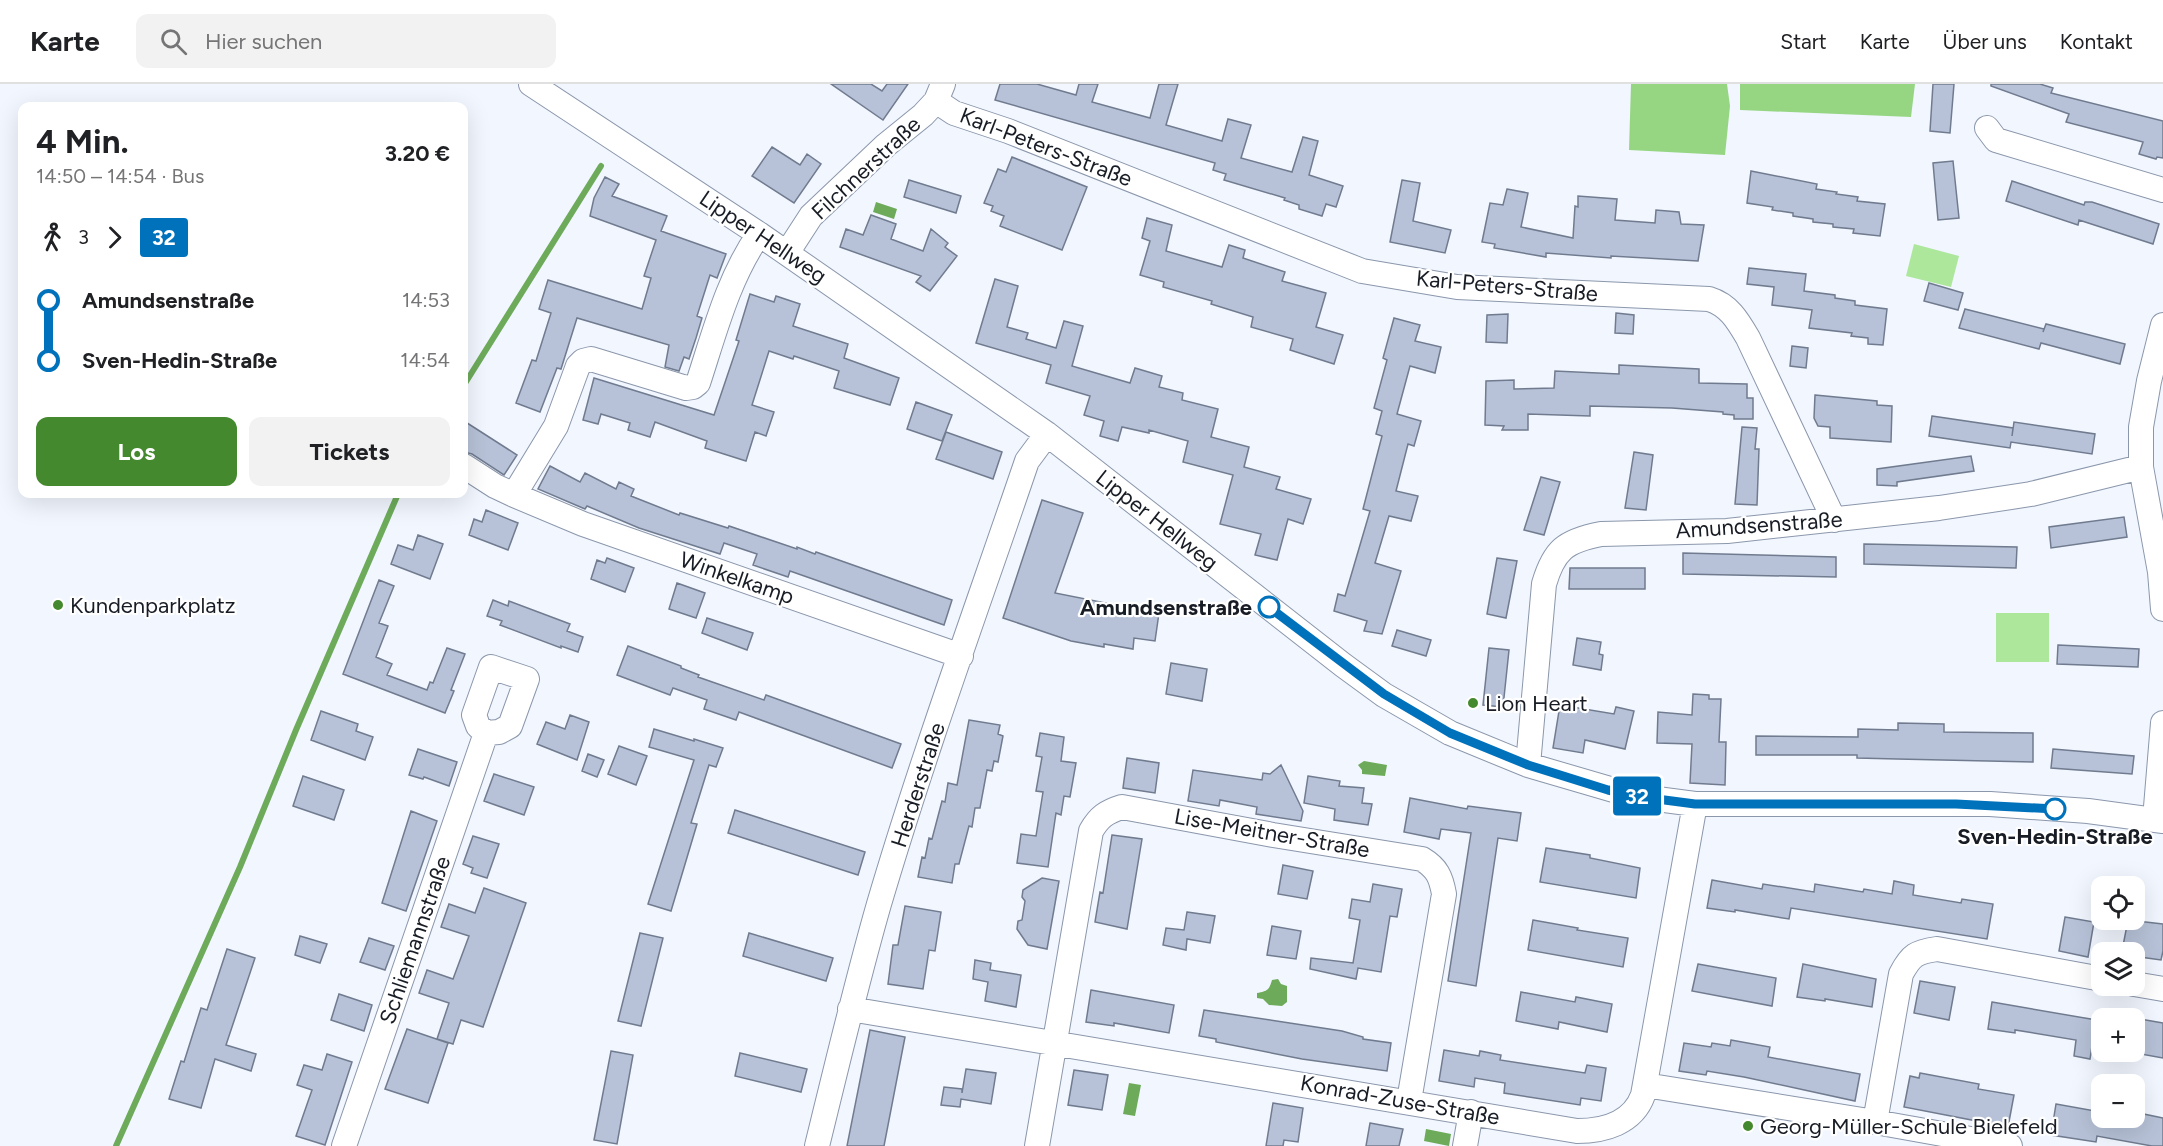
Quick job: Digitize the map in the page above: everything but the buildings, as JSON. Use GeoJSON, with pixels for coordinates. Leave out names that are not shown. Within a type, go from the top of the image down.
{"type":"FeatureCollection","features":[{"type":"Feature","properties":{"kind":"street","name":"Lipper Hellweg"},"geometry":{"type":"LineString","coordinates":[[531,84],[759,234],[1047,434],[1343,665],[1384,694],[1450,733],[1528,765],[1634,796],[1695,804],[1990,804],[2159,820]]}},
{"type":"Feature","properties":{"kind":"street","name":"Filchnerstraße"},"geometry":{"type":"LineString","coordinates":[[787,253],[811,216],[886,145],[923,116],[940,93]]}},
{"type":"Feature","properties":{"kind":"street","name":"Karl-Peters-Straße"},"geometry":{"type":"LineString","coordinates":[[940,93],[954,112],[1362,271],[1457,286],[1709,299],[1717,302],[1731,312],[1748,338],[1834,520]]}},
{"type":"Feature","properties":{"kind":"street"},"geometry":{"type":"LineString","coordinates":[[1987,128],[1996,140],[2163,190]]}},
{"type":"Feature","properties":{"kind":"street"},"geometry":{"type":"LineString","coordinates":[[514,495],[556,426],[578,366],[583,360],[591,359],[686,388],[698,383],[727,293],[746,252],[759,234]]}},
{"type":"Feature","properties":{"kind":"street"},"geometry":{"type":"LineString","coordinates":[[2163,325],[2149,381],[2141,427],[2141,467],[2160,572],[2163,609]]}},
{"type":"Feature","properties":{"kind":"street","name":"Herderstraße"},"geometry":{"type":"LineString","coordinates":[[816,1146],[850,1009],[910,805],[1027,460],[1047,434]]}},
{"type":"Feature","properties":{"kind":"street","name":"Amundsenstraße"},"geometry":{"type":"LineString","coordinates":[[1528,765],[1544,584],[1550,565],[1561,550],[1582,538],[1600,534],[1727,531],[1939,508],[2031,494],[2141,467]]}},
{"type":"Feature","properties":{"kind":"street","name":"Winkelkamp"},"geometry":{"type":"LineString","coordinates":[[468,469],[495,486],[583,524],[961,656]]}},
{"type":"Feature","properties":{"kind":"street"},"geometry":{"type":"LineString","coordinates":[[2159,820],[2163,723]]}},
{"type":"Feature","properties":{"kind":"street","name":"Schliemannstraße"},"geometry":{"type":"LineString","coordinates":[[344,1146],[486,733]]}},
{"type":"Feature","properties":{"kind":"street","name":"Konrad-Zuse-Straße"},"geometry":{"type":"LineString","coordinates":[[850,1009],[1577,1131],[1589,1131],[1612,1125],[1633,1112],[1640,1104],[1695,804]]}},
{"type":"Feature","properties":{"kind":"street","name":"Lise-Meitner-Straße"},"geometry":{"type":"LineString","coordinates":[[1037,1146],[1091,831],[1097,820],[1106,812],[1122,807],[1422,859],[1434,866],[1441,878],[1444,894],[1409,1101]]}},
{"type":"Feature","properties":{"kind":"street"},"geometry":{"type":"LineString","coordinates":[[1875,1122],[1901,974],[1909,960],[1921,951],[1937,949],[2091,977]]}},
{"type":"Feature","properties":{"kind":"street"},"geometry":{"type":"LineString","coordinates":[[2145,986],[2163,989]]}},
{"type":"Feature","properties":{"kind":"street"},"geometry":{"type":"LineString","coordinates":[[1645,1085],[2010,1146]]}},
{"type":"Feature","properties":{"kind":"street"},"geometry":{"type":"LineString","coordinates":[[1465,1146],[1471,1112]]}},
{"type":"Feature","properties":{"kind":"shaded area"},"geometry":{"type":"Polygon","coordinates":[[[1631,84],[1727,84],[1730,106],[1725,155],[1629,150],[1631,84]]]}},
{"type":"Feature","properties":{"kind":"shaded area"},"geometry":{"type":"Polygon","coordinates":[[[1740,84],[1915,84],[1911,117],[1740,110],[1740,84]]]}},
{"type":"Feature","properties":{"kind":"shaded area"},"geometry":{"type":"Polygon","coordinates":[[[876,202],[897,209],[894,219],[873,212],[876,202]]]}},
{"type":"Feature","properties":{"kind":"shaded area"},"geometry":{"type":"Polygon","coordinates":[[[1914,244],[1959,256],[1951,287],[1906,276],[1914,244]]]}},
{"type":"Feature","properties":{"kind":"shaded area"},"geometry":{"type":"Polygon","coordinates":[[[1996,613],[2049,613],[2049,662],[1996,662],[1996,613]]]}},
{"type":"Feature","properties":{"kind":"shaded area"},"geometry":{"type":"Polygon","coordinates":[[[1364,761],[1387,765],[1385,776],[1362,774],[1358,765],[1364,761]]]}},
{"type":"Feature","properties":{"kind":"shaded area"},"geometry":{"type":"Polygon","coordinates":[[[1278,979],[1281,984],[1287,986],[1287,1002],[1282,1006],[1269,1005],[1263,999],[1257,998],[1257,993],[1266,991],[1272,980],[1278,979]]]}},
{"type":"Feature","properties":{"kind":"shaded area"},"geometry":{"type":"Polygon","coordinates":[[[1129,1083],[1141,1085],[1135,1116],[1123,1114],[1129,1083]]]}},
{"type":"Feature","properties":{"kind":"shaded area"},"geometry":{"type":"Polygon","coordinates":[[[1426,1129],[1451,1134],[1449,1146],[1424,1141],[1426,1129]]]}},
{"type":"Feature","properties":{"kind":"waterway"},"geometry":{"type":"LineString","coordinates":[[468,379],[601,166]]}},
{"type":"Feature","properties":{"kind":"waterway"},"geometry":{"type":"LineString","coordinates":[[116,1146],[240,867],[296,730],[396,498]]}},
{"type":"Feature","properties":{"kind":"bus line","name":"32"},"geometry":{"type":"LineString","coordinates":[[1269,607],[1384,694],[1450,733],[1528,765],[1608,790],[1695,804],[1990,804],[2055,809]]}},
{"type":"Feature","properties":{"kind":"place","name":"Kundenparkplatz"},"geometry":{"type":"Point","coordinates":[58,605]}},
{"type":"Feature","properties":{"kind":"place","name":"Amundsenstraße"},"geometry":{"type":"Point","coordinates":[1269,607]}},
{"type":"Feature","properties":{"kind":"place","name":"Lion Heart"},"geometry":{"type":"Point","coordinates":[1473,703]}},
{"type":"Feature","properties":{"kind":"place","name":"Sven-Hedin-Straße"},"geometry":{"type":"Point","coordinates":[2055,809]}},
{"type":"Feature","properties":{"kind":"place","name":"Georg-Müller-Schule Bielefeld"},"geometry":{"type":"Point","coordinates":[1748,1126]}}]}
